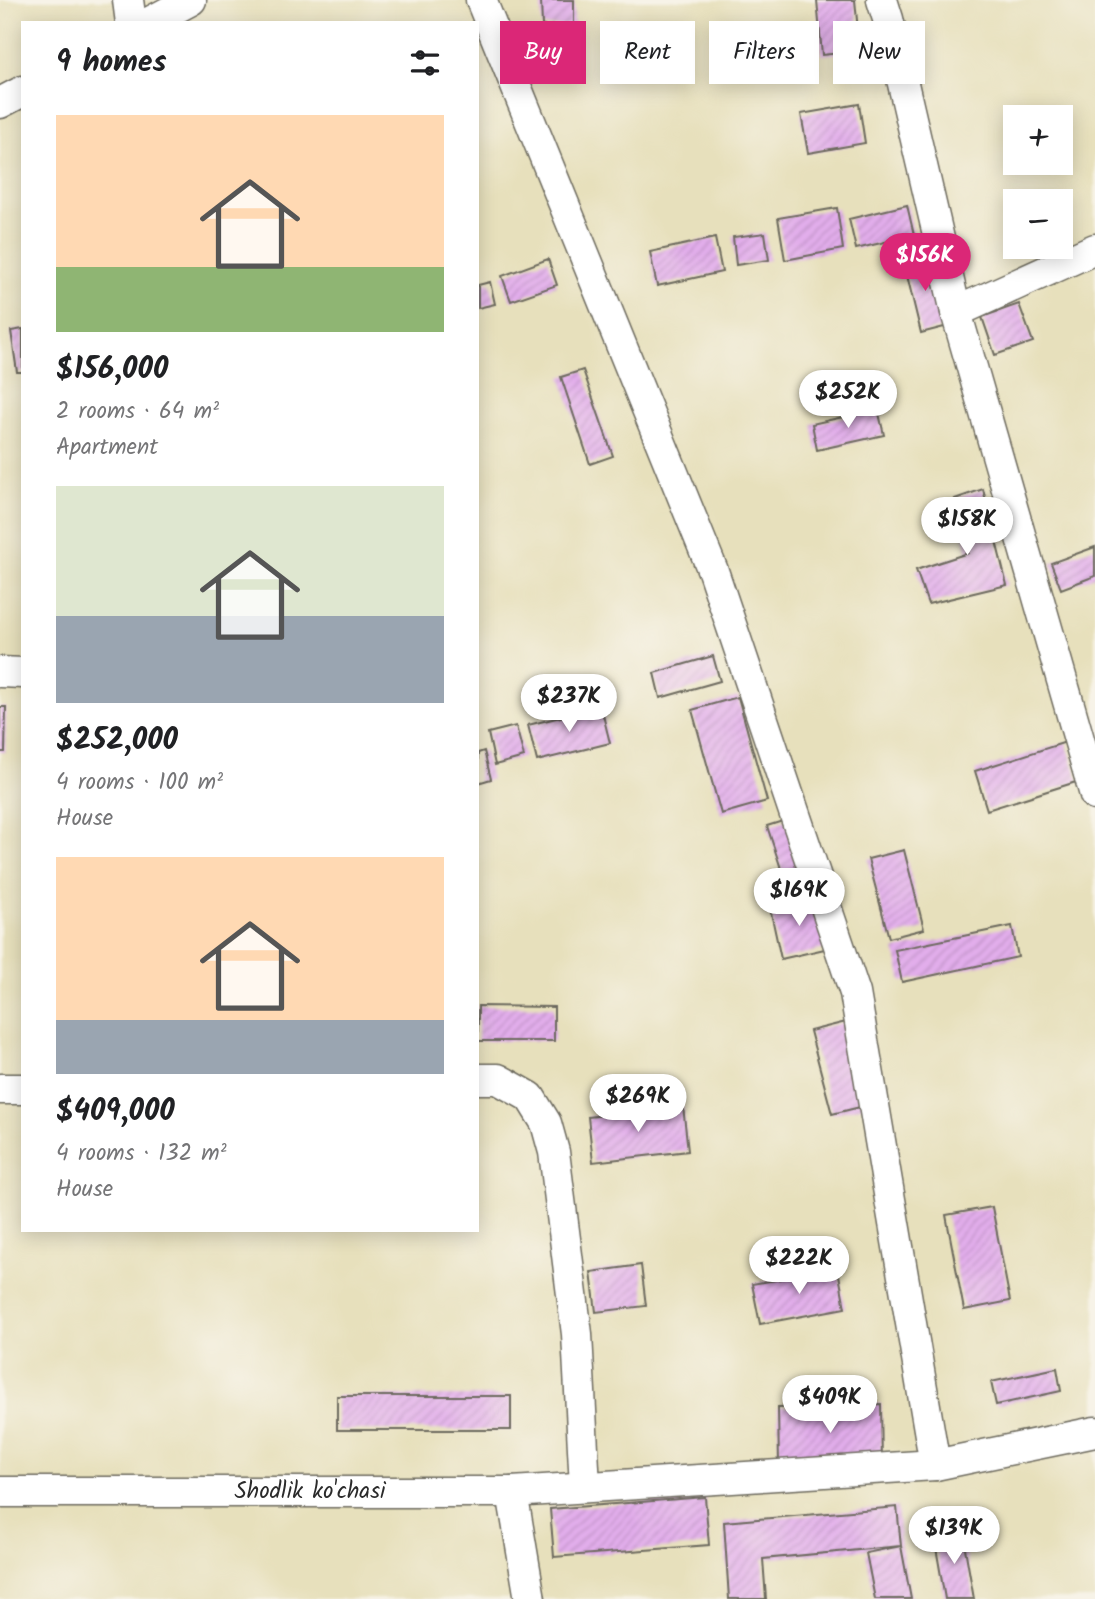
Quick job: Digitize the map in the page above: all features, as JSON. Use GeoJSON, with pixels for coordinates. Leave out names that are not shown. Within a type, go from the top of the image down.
{"type":"FeatureCollection","features":[{"type":"Feature","properties":{"kind":"street"},"geometry":{"type":"LineString","coordinates":[[128,0],[131,21]]}},
{"type":"Feature","properties":{"kind":"street"},"geometry":{"type":"LineString","coordinates":[[152,21],[191,0]]}},
{"type":"Feature","properties":{"kind":"street"},"geometry":{"type":"LineString","coordinates":[[481,0],[713,571],[855,993],[936,1465]]}},
{"type":"Feature","properties":{"kind":"street"},"geometry":{"type":"LineString","coordinates":[[882,0],[956,312],[1095,795]]}},
{"type":"Feature","properties":{"kind":"street"},"geometry":{"type":"LineString","coordinates":[[0,103],[21,92]]}},
{"type":"Feature","properties":{"kind":"street"},"geometry":{"type":"LineString","coordinates":[[956,312],[1095,249]]}},
{"type":"Feature","properties":{"kind":"street"},"geometry":{"type":"LineString","coordinates":[[0,672],[21,673]]}},
{"type":"Feature","properties":{"kind":"street"},"geometry":{"type":"LineString","coordinates":[[479,1079],[498,1079],[530,1097],[546,1123],[554,1152],[577,1334],[585,1488]]}},
{"type":"Feature","properties":{"kind":"street"},"geometry":{"type":"LineString","coordinates":[[0,1089],[21,1089]]}},
{"type":"Feature","properties":{"kind":"street","name":"Shodlik ko'chasi"},"geometry":{"type":"LineString","coordinates":[[0,1492],[512,1492],[585,1488],[936,1465],[1095,1432]]}},
{"type":"Feature","properties":{"kind":"street"},"geometry":{"type":"LineString","coordinates":[[512,1492],[530,1599]]}},
{"type":"Feature","properties":{"kind":"building"},"geometry":{"type":"Polygon","coordinates":[[[541,0],[574,0],[574,21],[542,21],[541,0]]]}},
{"type":"Feature","properties":{"kind":"building"},"geometry":{"type":"Polygon","coordinates":[[[817,0],[855,0],[857,21],[833,21],[833,54],[822,55],[817,0]]]}},
{"type":"Feature","properties":{"kind":"building"},"geometry":{"type":"Polygon","coordinates":[[[859,104],[865,143],[808,153],[801,114],[859,104]]]}},
{"type":"Feature","properties":{"kind":"building"},"geometry":{"type":"Polygon","coordinates":[[[907,205],[914,235],[856,249],[849,219],[907,205]]]}},
{"type":"Feature","properties":{"kind":"building"},"geometry":{"type":"Polygon","coordinates":[[[837,208],[843,249],[785,260],[778,218],[837,208]]]}},
{"type":"Feature","properties":{"kind":"building"},"geometry":{"type":"Polygon","coordinates":[[[765,233],[769,260],[736,265],[733,237],[765,233]]]}},
{"type":"Feature","properties":{"kind":"building"},"geometry":{"type":"Polygon","coordinates":[[[715,238],[722,272],[657,286],[650,252],[715,238]]]}},
{"type":"Feature","properties":{"kind":"building"},"geometry":{"type":"Polygon","coordinates":[[[930,253],[948,326],[921,333],[903,259],[930,253]]]}},
{"type":"Feature","properties":{"kind":"building"},"geometry":{"type":"Polygon","coordinates":[[[548,259],[557,285],[511,301],[502,276],[548,259]]]}},
{"type":"Feature","properties":{"kind":"building"},"geometry":{"type":"Polygon","coordinates":[[[490,282],[495,304],[479,308],[479,285],[490,282]]]}},
{"type":"Feature","properties":{"kind":"building"},"geometry":{"type":"Polygon","coordinates":[[[1019,304],[1033,342],[995,355],[982,317],[1019,304]]]}},
{"type":"Feature","properties":{"kind":"building"},"geometry":{"type":"Polygon","coordinates":[[[21,329],[21,372],[17,372],[11,331],[21,329]]]}},
{"type":"Feature","properties":{"kind":"building"},"geometry":{"type":"Polygon","coordinates":[[[583,370],[613,456],[590,464],[561,377],[583,370]]]}},
{"type":"Feature","properties":{"kind":"building"},"geometry":{"type":"Polygon","coordinates":[[[878,409],[884,435],[817,450],[812,424],[878,409]]]}},
{"type":"Feature","properties":{"kind":"building"},"geometry":{"type":"Polygon","coordinates":[[[983,489],[1007,585],[928,604],[916,570],[968,553],[955,499],[983,489]]]}},
{"type":"Feature","properties":{"kind":"building"},"geometry":{"type":"Polygon","coordinates":[[[1095,547],[1095,576],[1061,589],[1051,563],[1095,547]]]}},
{"type":"Feature","properties":{"kind":"building"},"geometry":{"type":"Polygon","coordinates":[[[713,656],[720,681],[660,698],[654,673],[713,656]]]}},
{"type":"Feature","properties":{"kind":"building"},"geometry":{"type":"Polygon","coordinates":[[[738,697],[767,801],[721,814],[692,710],[738,697]]]}},
{"type":"Feature","properties":{"kind":"building"},"geometry":{"type":"Polygon","coordinates":[[[0,707],[6,707],[5,752],[0,752],[0,707]]]}},
{"type":"Feature","properties":{"kind":"building"},"geometry":{"type":"Polygon","coordinates":[[[601,707],[610,743],[537,761],[528,725],[601,707]]]}},
{"type":"Feature","properties":{"kind":"building"},"geometry":{"type":"Polygon","coordinates":[[[516,726],[524,757],[495,765],[488,733],[516,726]]]}},
{"type":"Feature","properties":{"kind":"building"},"geometry":{"type":"Polygon","coordinates":[[[1066,742],[1079,781],[987,810],[975,771],[1066,742]]]}},
{"type":"Feature","properties":{"kind":"building"},"geometry":{"type":"Polygon","coordinates":[[[484,751],[491,779],[479,783],[479,753],[484,751]]]}},
{"type":"Feature","properties":{"kind":"building"},"geometry":{"type":"Polygon","coordinates":[[[786,820],[807,884],[788,890],[767,826],[786,820]]]}},
{"type":"Feature","properties":{"kind":"building"},"geometry":{"type":"Polygon","coordinates":[[[904,850],[924,929],[889,938],[868,859],[904,850]]]}},
{"type":"Feature","properties":{"kind":"building"},"geometry":{"type":"Polygon","coordinates":[[[817,897],[829,948],[781,959],[770,908],[817,897]]]}},
{"type":"Feature","properties":{"kind":"building"},"geometry":{"type":"Polygon","coordinates":[[[1012,926],[1018,957],[902,982],[895,950],[1012,926]]]}},
{"type":"Feature","properties":{"kind":"building"},"geometry":{"type":"Polygon","coordinates":[[[479,1006],[554,1007],[554,1041],[479,1041],[479,1006]]]}},
{"type":"Feature","properties":{"kind":"building"},"geometry":{"type":"Polygon","coordinates":[[[850,1021],[872,1104],[832,1114],[810,1031],[850,1021]]]}},
{"type":"Feature","properties":{"kind":"building"},"geometry":{"type":"Polygon","coordinates":[[[683,1106],[688,1151],[593,1162],[588,1117],[683,1106]]]}},
{"type":"Feature","properties":{"kind":"building"},"geometry":{"type":"Polygon","coordinates":[[[992,1207],[1010,1301],[964,1310],[946,1215],[992,1207]]]}},
{"type":"Feature","properties":{"kind":"building"},"geometry":{"type":"Polygon","coordinates":[[[641,1265],[646,1306],[596,1312],[591,1272],[641,1265]]]}},
{"type":"Feature","properties":{"kind":"building"},"geometry":{"type":"Polygon","coordinates":[[[838,1269],[845,1308],[760,1324],[752,1284],[838,1269]]]}},
{"type":"Feature","properties":{"kind":"building"},"geometry":{"type":"Polygon","coordinates":[[[1057,1368],[1061,1391],[996,1405],[991,1382],[1057,1368]]]}},
{"type":"Feature","properties":{"kind":"building"},"geometry":{"type":"Polygon","coordinates":[[[337,1396],[511,1396],[511,1430],[337,1430],[337,1396]]]}},
{"type":"Feature","properties":{"kind":"building"},"geometry":{"type":"Polygon","coordinates":[[[881,1404],[882,1463],[779,1466],[778,1407],[881,1404]]]}},
{"type":"Feature","properties":{"kind":"building"},"geometry":{"type":"Polygon","coordinates":[[[705,1497],[709,1545],[554,1557],[550,1509],[705,1497]]]}},
{"type":"Feature","properties":{"kind":"building"},"geometry":{"type":"Polygon","coordinates":[[[897,1507],[901,1546],[763,1559],[766,1599],[729,1599],[724,1522],[897,1507]]]}},
{"type":"Feature","properties":{"kind":"building"},"geometry":{"type":"Polygon","coordinates":[[[962,1531],[974,1599],[945,1599],[934,1536],[962,1531]]]}},
{"type":"Feature","properties":{"kind":"building"},"geometry":{"type":"Polygon","coordinates":[[[901,1546],[911,1599],[875,1599],[866,1553],[901,1546]]]}}]}
